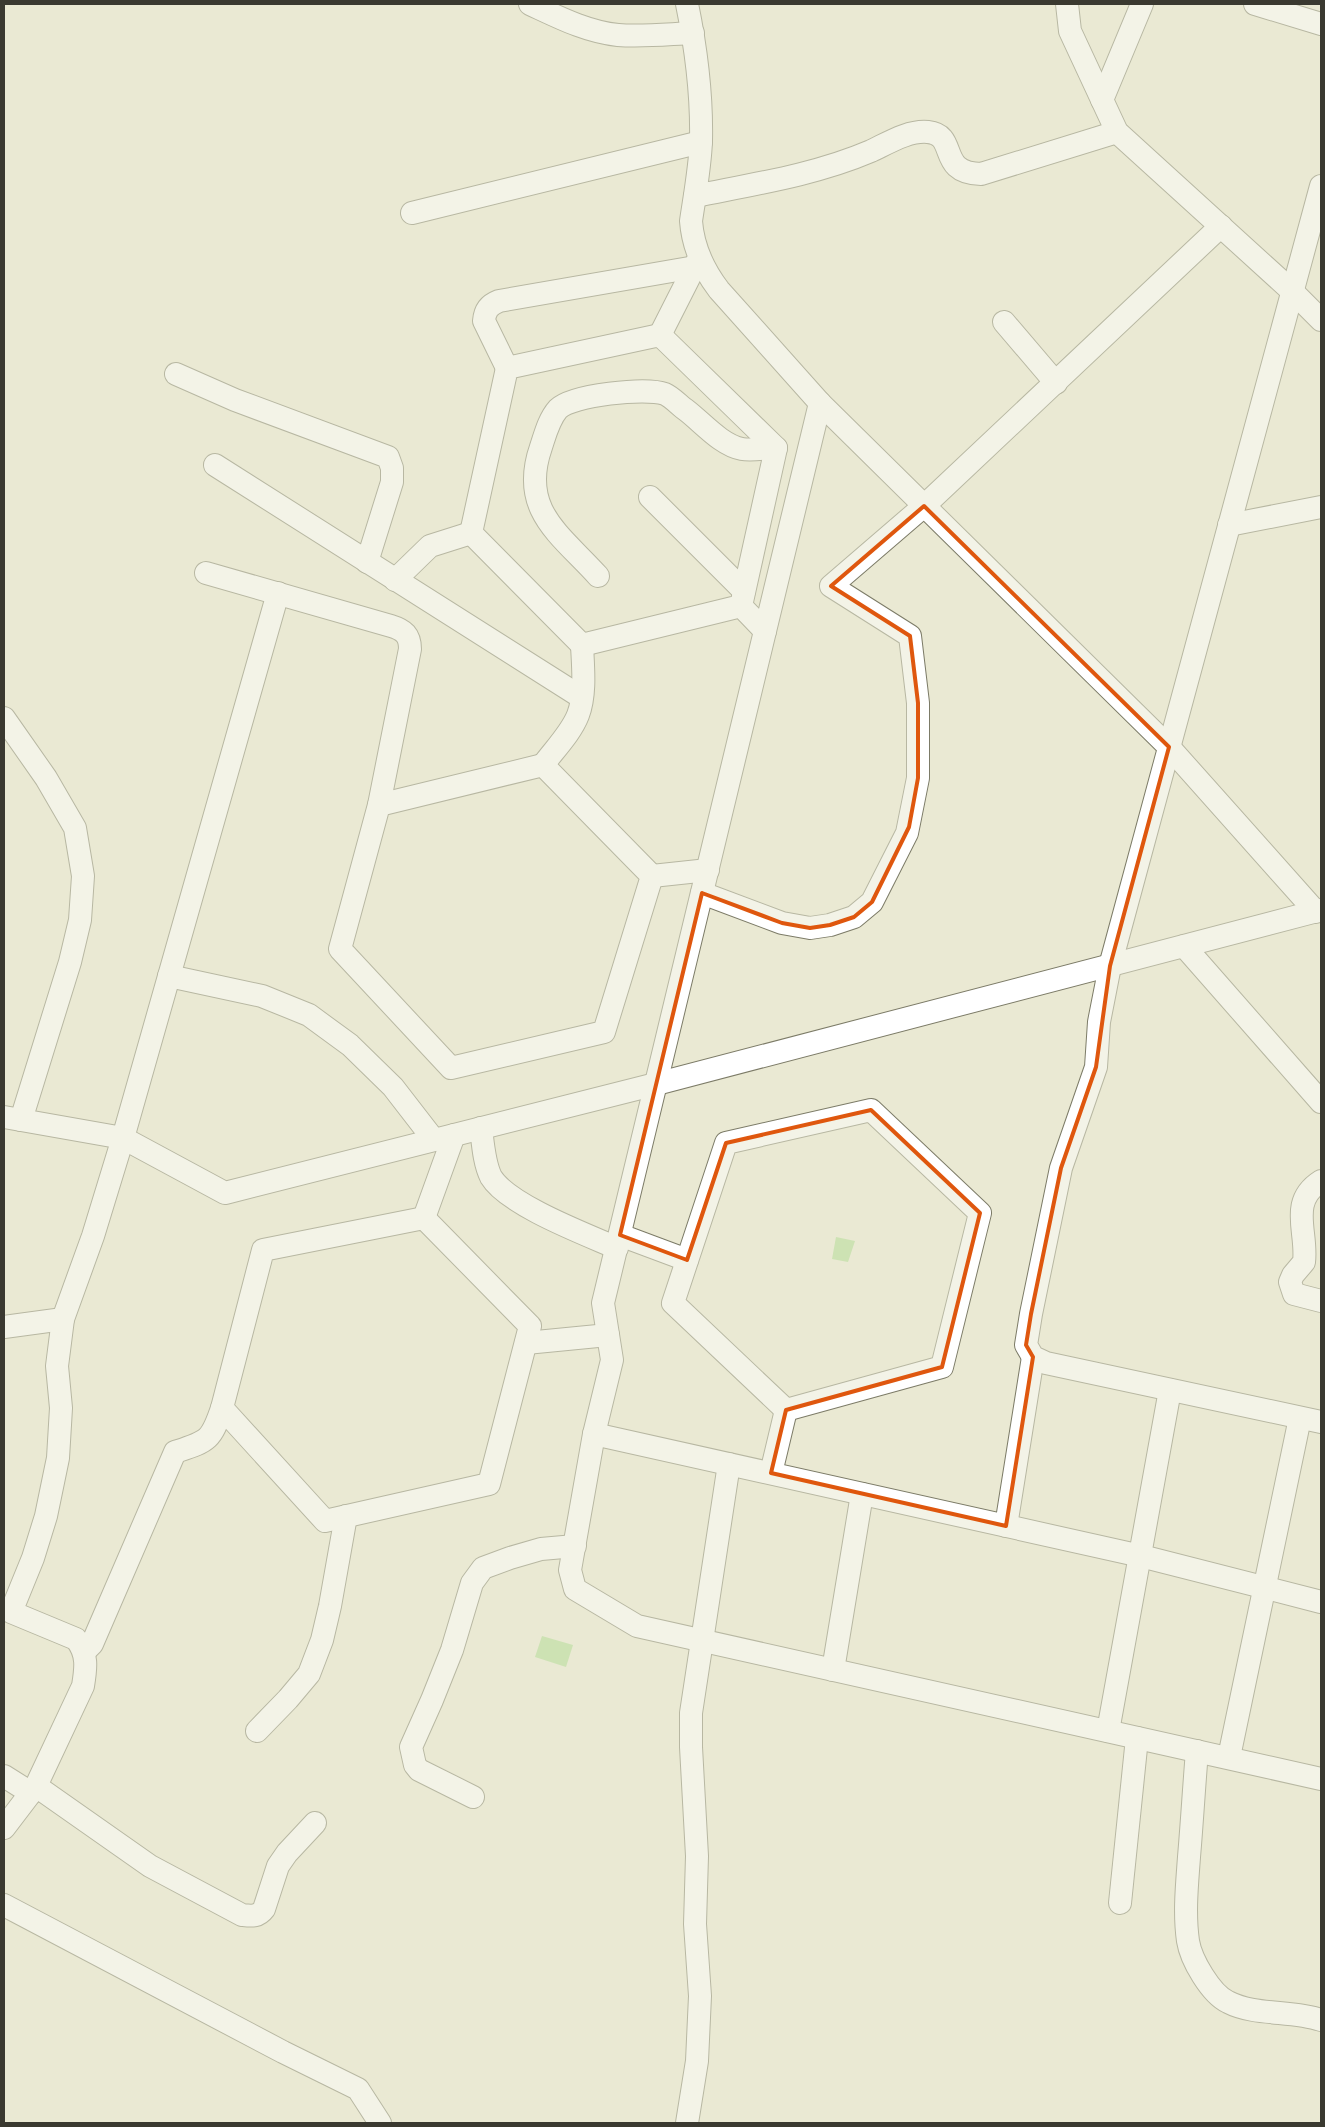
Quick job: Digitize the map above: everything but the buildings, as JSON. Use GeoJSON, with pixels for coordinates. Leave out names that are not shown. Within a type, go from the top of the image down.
{"type":"FeatureCollection","features":[{"type":"Feature","properties":{"kind":"street"},"geometry":{"type":"LineString","coordinates":[[530,4],[579,25],[605,33],[620,35],[693,33]]}},
{"type":"Feature","properties":{"kind":"street"},"geometry":{"type":"LineString","coordinates":[[4,718],[46,778],[74,828],[83,876],[80,920],[76,937],[12,1118],[123,1138],[225,1193],[656,1084],[1319,911],[1169,747],[820,404],[718,290],[697,263],[692,231],[701,142],[699,91],[693,33],[687,4]]}},
{"type":"Feature","properties":{"kind":"street"},"geometry":{"type":"LineString","coordinates":[[1067,4],[1070,30],[1117,132],[1293,292],[1321,320]]}},
{"type":"Feature","properties":{"kind":"street"},"geometry":{"type":"LineString","coordinates":[[1102,100],[1142,4]]}},
{"type":"Feature","properties":{"kind":"street"},"geometry":{"type":"LineString","coordinates":[[1255,4],[1321,24]]}},
{"type":"Feature","properties":{"kind":"street"},"geometry":{"type":"LineString","coordinates":[[695,196],[777,180],[845,162],[918,132],[937,134],[943,138],[952,163],[960,170],[969,174],[981,174],[1117,132]]}},
{"type":"Feature","properties":{"kind":"street"},"geometry":{"type":"LineString","coordinates":[[412,213],[701,142]]}},
{"type":"Feature","properties":{"kind":"street"},"geometry":{"type":"LineString","coordinates":[[1229,1758],[1265,1588],[1314,1416],[1170,1390],[1046,1363],[1033,1357],[1026,1345],[1030,1314],[1060,1168],[1096,1067],[1099,1022],[1110,966],[1321,186]]}},
{"type":"Feature","properties":{"kind":"street"},"geometry":{"type":"LineString","coordinates":[[702,893],[782,923],[810,928],[830,925],[854,916],[872,902],[906,833],[918,778],[918,703],[910,636],[831,586],[924,506],[1220,226]]}},
{"type":"Feature","properties":{"kind":"street"},"geometry":{"type":"LineString","coordinates":[[660,336],[697,263]]}},
{"type":"Feature","properties":{"kind":"street"},"geometry":{"type":"LineString","coordinates":[[471,533],[507,368],[484,321],[485,313],[490,305],[499,300],[697,263]]}},
{"type":"Feature","properties":{"kind":"street"},"geometry":{"type":"LineString","coordinates":[[1004,322],[1056,382]]}},
{"type":"Feature","properties":{"kind":"street"},"geometry":{"type":"LineString","coordinates":[[507,368],[660,336]]}},
{"type":"Feature","properties":{"kind":"street"},"geometry":{"type":"LineString","coordinates":[[660,336],[776,448]]}},
{"type":"Feature","properties":{"kind":"street"},"geometry":{"type":"LineString","coordinates":[[176,374],[235,400],[388,457],[392,468],[392,482],[367,562]]}},
{"type":"Feature","properties":{"kind":"street"},"geometry":{"type":"LineString","coordinates":[[598,576],[548,521],[538,504],[535,493],[536,463],[549,423],[559,409],[577,399],[612,394],[636,392],[665,394],[729,446],[743,450],[776,448]]}},
{"type":"Feature","properties":{"kind":"street"},"geometry":{"type":"LineString","coordinates":[[820,404],[603,1303],[612,1360],[594,1434],[570,1570],[575,1589],[637,1626],[1321,1779]]}},
{"type":"Feature","properties":{"kind":"street"},"geometry":{"type":"LineString","coordinates":[[742,598],[776,448]]}},
{"type":"Feature","properties":{"kind":"street"},"geometry":{"type":"LineString","coordinates":[[215,465],[581,697]]}},
{"type":"Feature","properties":{"kind":"street"},"geometry":{"type":"LineString","coordinates":[[650,497],[742,598],[765,631]]}},
{"type":"Feature","properties":{"kind":"street"},"geometry":{"type":"LineString","coordinates":[[1229,526],[1321,507]]}},
{"type":"Feature","properties":{"kind":"street"},"geometry":{"type":"LineString","coordinates":[[395,580],[430,546],[471,533]]}},
{"type":"Feature","properties":{"kind":"street"},"geometry":{"type":"LineString","coordinates":[[378,805],[542,765],[567,733],[578,714],[581,697],[582,645],[471,533]]}},
{"type":"Feature","properties":{"kind":"street"},"geometry":{"type":"LineString","coordinates":[[206,573],[400,629],[406,632],[410,640],[410,649],[378,805],[340,949],[451,1068],[604,1032],[652,876]]}},
{"type":"Feature","properties":{"kind":"street"},"geometry":{"type":"LineString","coordinates":[[4,1825],[33,1789],[83,1686],[86,1670],[84,1652],[76,1639],[8,1610],[33,1558],[46,1516],[58,1458],[61,1408],[57,1366],[63,1320],[93,1236],[123,1138],[278,593]]}},
{"type":"Feature","properties":{"kind":"street"},"geometry":{"type":"LineString","coordinates":[[582,645],[742,598]]}},
{"type":"Feature","properties":{"kind":"street"},"geometry":{"type":"LineString","coordinates":[[542,765],[652,876]]}},
{"type":"Feature","properties":{"kind":"street"},"geometry":{"type":"LineString","coordinates":[[652,876],[708,870]]}},
{"type":"Feature","properties":{"kind":"street"},"geometry":{"type":"LineString","coordinates":[[1184,946],[1321,1102]]}},
{"type":"Feature","properties":{"kind":"street"},"geometry":{"type":"LineString","coordinates":[[169,976],[262,996],[309,1015],[350,1045],[444,1138]]}},
{"type":"Feature","properties":{"kind":"street"},"geometry":{"type":"LineString","coordinates":[[871,1110],[980,1213],[942,1367],[786,1410],[673,1303],[726,1143],[871,1110]]}},
{"type":"Feature","properties":{"kind":"street"},"geometry":{"type":"LineString","coordinates":[[481,1128],[485,1156],[491,1176],[504,1192],[529,1207],[618,1242],[687,1260]]}},
{"type":"Feature","properties":{"kind":"street"},"geometry":{"type":"LineString","coordinates":[[424,1218],[444,1138]]}},
{"type":"Feature","properties":{"kind":"street"},"geometry":{"type":"LineString","coordinates":[[1321,1181],[1308,1193],[1303,1203],[1301,1217],[1304,1262],[1292,1275],[1290,1282],[1294,1294],[1321,1300]]}},
{"type":"Feature","properties":{"kind":"street"},"geometry":{"type":"LineString","coordinates":[[222,1408],[325,1521],[489,1484],[530,1326],[424,1218]]}},
{"type":"Feature","properties":{"kind":"street"},"geometry":{"type":"LineString","coordinates":[[84,1652],[92,1644],[175,1452],[199,1444],[214,1432],[263,1250],[424,1218]]}},
{"type":"Feature","properties":{"kind":"street"},"geometry":{"type":"LineString","coordinates":[[4,1327],[63,1320]]}},
{"type":"Feature","properties":{"kind":"street"},"geometry":{"type":"LineString","coordinates":[[526,1343],[608,1335]]}},
{"type":"Feature","properties":{"kind":"street"},"geometry":{"type":"LineString","coordinates":[[1006,1526],[1033,1357]]}},
{"type":"Feature","properties":{"kind":"street"},"geometry":{"type":"LineString","coordinates":[[1108,1731],[1170,1390]]}},
{"type":"Feature","properties":{"kind":"street"},"geometry":{"type":"LineString","coordinates":[[771,1473],[786,1410]]}},
{"type":"Feature","properties":{"kind":"street"},"geometry":{"type":"LineString","coordinates":[[594,1434],[1141,1556],[1321,1602]]}},
{"type":"Feature","properties":{"kind":"street"},"geometry":{"type":"LineString","coordinates":[[687,2123],[697,2061],[700,1996],[695,1924],[697,1856],[691,1713],[729,1464]]}},
{"type":"Feature","properties":{"kind":"street"},"geometry":{"type":"LineString","coordinates":[[833,1670],[862,1494]]}},
{"type":"Feature","properties":{"kind":"street"},"geometry":{"type":"LineString","coordinates":[[257,1731],[309,1674],[322,1640],[330,1606],[346,1516]]}},
{"type":"Feature","properties":{"kind":"street"},"geometry":{"type":"LineString","coordinates":[[473,1797],[419,1770],[415,1765],[411,1747],[452,1650],[472,1583],[483,1568],[510,1558],[541,1549],[575,1546]]}},
{"type":"Feature","properties":{"kind":"street"},"geometry":{"type":"LineString","coordinates":[[1120,1903],[1137,1738]]}},
{"type":"Feature","properties":{"kind":"street"},"geometry":{"type":"LineString","coordinates":[[1197,1751],[1185,1908],[1188,1943],[1214,1993],[1229,2003],[1249,2009],[1308,2016],[1321,2020]]}},
{"type":"Feature","properties":{"kind":"street"},"geometry":{"type":"LineString","coordinates":[[4,1776],[33,1789],[150,1866],[242,1915],[252,1916],[260,1914],[264,1909],[278,1866],[287,1853],[315,1823]]}},
{"type":"Feature","properties":{"kind":"street"},"geometry":{"type":"LineString","coordinates":[[4,1905],[283,2052],[358,2089],[380,2123]]}},
{"type":"Feature","properties":{"kind":"highlighted area"},"geometry":{"type":"Polygon","coordinates":[[[924,506],[1169,747],[1110,966],[1096,1067],[1061,1168],[1026,1345],[1033,1357],[1006,1526],[771,1473],[786,1410],[942,1367],[980,1213],[871,1110],[726,1143],[687,1260],[620,1235],[702,893],[782,923],[810,928],[830,925],[854,917],[872,902],[909,827],[918,778],[918,703],[910,636],[831,586],[924,506]]]}}]}
